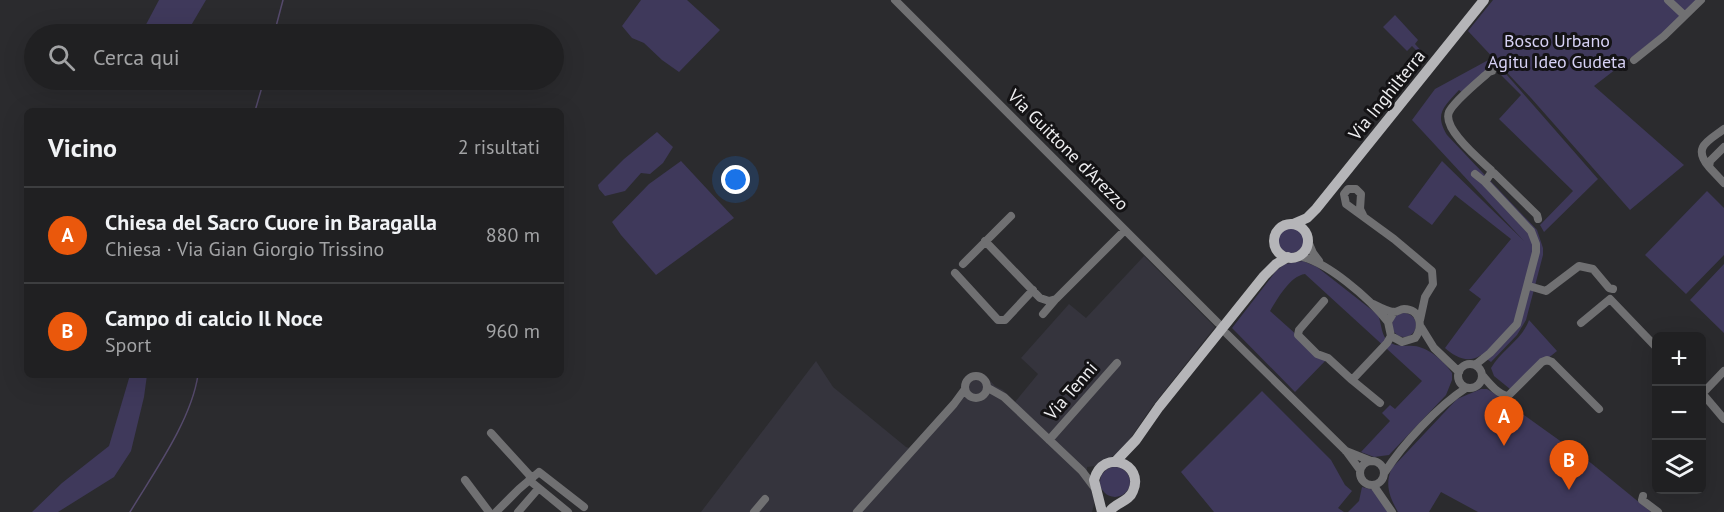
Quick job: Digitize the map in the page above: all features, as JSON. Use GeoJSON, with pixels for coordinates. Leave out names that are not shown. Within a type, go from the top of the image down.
{"type":"FeatureCollection","features":[{"type":"Feature","properties":{"kind":"main road","name":"Via Inghilterra"},"geometry":{"type":"LineString","coordinates":[[1264,276],[1276,248],[1274,239],[1277,231],[1284,225],[1307,218],[1316,209],[1484,0]]}},
{"type":"Feature","properties":{"kind":"main road","name":"Via Inghilterra"},"geometry":{"type":"LineString","coordinates":[[1100,468],[1104,464],[1115,462],[1137,440],[1159,407],[1264,276],[1276,264],[1305,250],[1310,222],[1316,209]]}},
{"type":"Feature","properties":{"kind":"main road"},"geometry":{"type":"LineString","coordinates":[[1293,224],[1302,228],[1307,238]]}},
{"type":"Feature","properties":{"kind":"main road"},"geometry":{"type":"LineString","coordinates":[[1276,248],[1279,253],[1293,257]]}},
{"type":"Feature","properties":{"kind":"main road","name":"Via Inghilterra"},"geometry":{"type":"LineString","coordinates":[[1109,512],[1133,492],[1135,482],[1130,469],[1131,456],[1137,440]]}},
{"type":"Feature","properties":{"kind":"main road"},"geometry":{"type":"LineString","coordinates":[[1115,462],[1126,465],[1130,469]]}},
{"type":"Feature","properties":{"kind":"main road"},"geometry":{"type":"LineString","coordinates":[[1100,468],[1094,480],[1102,512]]}},
{"type":"Feature","properties":{"kind":"main road"},"geometry":{"type":"LineString","coordinates":[[1097,492],[1111,503],[1118,503]]}},
{"type":"Feature","properties":{"kind":"street","name":"Via Guittone d'Arezzo"},"geometry":{"type":"LineString","coordinates":[[895,0],[1218,323]]}},
{"type":"Feature","properties":{"kind":"street"},"geometry":{"type":"LineString","coordinates":[[1668,0],[1684,15]]}},
{"type":"Feature","properties":{"kind":"street"},"geometry":{"type":"LineString","coordinates":[[1634,60],[1664,36],[1701,0]]}},
{"type":"Feature","properties":{"kind":"street"},"geometry":{"type":"LineString","coordinates":[[1491,71],[1456,104],[1449,112],[1448,120],[1460,139],[1537,215],[1538,219]]}},
{"type":"Feature","properties":{"kind":"street"},"geometry":{"type":"LineString","coordinates":[[1724,129],[1704,145],[1700,155],[1724,183]]}},
{"type":"Feature","properties":{"kind":"street"},"geometry":{"type":"LineString","coordinates":[[1709,167],[1710,160],[1724,147]]}},
{"type":"Feature","properties":{"kind":"street"},"geometry":{"type":"LineString","coordinates":[[1485,182],[1491,172]]}},
{"type":"Feature","properties":{"kind":"street"},"geometry":{"type":"LineString","coordinates":[[1474,174],[1485,182],[1534,237],[1536,260],[1517,324],[1490,353],[1479,370],[1479,385]]}},
{"type":"Feature","properties":{"kind":"street"},"geometry":{"type":"LineString","coordinates":[[1363,215],[1432,271],[1433,284],[1425,297],[1418,334],[1412,340]]}},
{"type":"Feature","properties":{"kind":"street"},"geometry":{"type":"LineString","coordinates":[[963,264],[1011,216]]}},
{"type":"Feature","properties":{"kind":"street"},"geometry":{"type":"LineString","coordinates":[[1043,314],[1125,230]]}},
{"type":"Feature","properties":{"kind":"street"},"geometry":{"type":"LineString","coordinates":[[1307,238],[1313,253],[1321,264]]}},
{"type":"Feature","properties":{"kind":"street"},"geometry":{"type":"LineString","coordinates":[[985,241],[1040,298],[1049,301],[1056,299]]}},
{"type":"Feature","properties":{"kind":"street"},"geometry":{"type":"LineString","coordinates":[[1293,257],[1308,258],[1321,264],[1371,303],[1388,322],[1392,340]]}},
{"type":"Feature","properties":{"kind":"street"},"geometry":{"type":"LineString","coordinates":[[1528,286],[1546,291],[1579,266],[1593,269],[1609,288],[1613,289]]}},
{"type":"Feature","properties":{"kind":"street"},"geometry":{"type":"LineString","coordinates":[[955,273],[998,320],[1005,320],[1033,291]]}},
{"type":"Feature","properties":{"kind":"street"},"geometry":{"type":"LineString","coordinates":[[1371,303],[1394,312],[1405,309],[1425,297]]}},
{"type":"Feature","properties":{"kind":"street"},"geometry":{"type":"LineString","coordinates":[[1581,323],[1610,299],[1652,343]]}},
{"type":"Feature","properties":{"kind":"street"},"geometry":{"type":"LineString","coordinates":[[1324,301],[1299,330],[1298,335],[1317,354],[1328,358],[1380,403]]}},
{"type":"Feature","properties":{"kind":"street"},"geometry":{"type":"LineString","coordinates":[[1405,309],[1414,312],[1425,336],[1434,348],[1460,371],[1461,384],[1466,388]]}},
{"type":"Feature","properties":{"kind":"street"},"geometry":{"type":"LineString","coordinates":[[1388,322],[1394,312]]}},
{"type":"Feature","properties":{"kind":"street"},"geometry":{"type":"LineString","coordinates":[[1227,334],[1346,451],[1360,470],[1362,481],[1367,485],[1377,484],[1384,478],[1383,468]]}},
{"type":"Feature","properties":{"kind":"street"},"geometry":{"type":"LineString","coordinates":[[1392,340],[1402,342],[1412,340],[1434,348]]}},
{"type":"Feature","properties":{"kind":"street"},"geometry":{"type":"LineString","coordinates":[[1352,380],[1392,340]]}},
{"type":"Feature","properties":{"kind":"street"},"geometry":{"type":"LineString","coordinates":[[1479,370],[1493,388],[1508,396],[1542,362],[1547,360],[1552,362],[1599,409]]}},
{"type":"Feature","properties":{"kind":"street","name":"Via Tenni"},"geometry":{"type":"LineString","coordinates":[[1049,440],[1117,363]]}},
{"type":"Feature","properties":{"kind":"street"},"geometry":{"type":"LineString","coordinates":[[1460,371],[1479,370]]}},
{"type":"Feature","properties":{"kind":"street"},"geometry":{"type":"LineString","coordinates":[[1450,398],[1460,371]]}},
{"type":"Feature","properties":{"kind":"street"},"geometry":{"type":"LineString","coordinates":[[1706,390],[1724,371]]}},
{"type":"Feature","properties":{"kind":"street"},"geometry":{"type":"LineString","coordinates":[[857,512],[954,404],[968,393],[969,378],[976,375],[986,380],[987,391]]}},
{"type":"Feature","properties":{"kind":"street"},"geometry":{"type":"LineString","coordinates":[[1383,468],[1450,398],[1466,388],[1479,385],[1493,388]]}},
{"type":"Feature","properties":{"kind":"street"},"geometry":{"type":"LineString","coordinates":[[987,391],[1004,397],[1073,462],[1097,492]]}},
{"type":"Feature","properties":{"kind":"street"},"geometry":{"type":"LineString","coordinates":[[968,393],[977,398],[987,391]]}},
{"type":"Feature","properties":{"kind":"street"},"geometry":{"type":"LineString","coordinates":[[1706,399],[1724,419]]}},
{"type":"Feature","properties":{"kind":"street"},"geometry":{"type":"LineString","coordinates":[[491,433],[538,489],[568,512]]}},
{"type":"Feature","properties":{"kind":"street"},"geometry":{"type":"LineString","coordinates":[[1346,451],[1383,468]]}},
{"type":"Feature","properties":{"kind":"street"},"geometry":{"type":"LineString","coordinates":[[1360,470],[1364,464],[1371,461]]}},
{"type":"Feature","properties":{"kind":"street"},"geometry":{"type":"LineString","coordinates":[[1073,462],[1088,468],[1100,468]]}},
{"type":"Feature","properties":{"kind":"street"},"geometry":{"type":"LineString","coordinates":[[496,512],[538,472],[584,507]]}},
{"type":"Feature","properties":{"kind":"street"},"geometry":{"type":"LineString","coordinates":[[465,480],[489,512]]}},
{"type":"Feature","properties":{"kind":"street"},"geometry":{"type":"LineString","coordinates":[[1377,484],[1392,512]]}},
{"type":"Feature","properties":{"kind":"street"},"geometry":{"type":"LineString","coordinates":[[518,512],[538,489]]}},
{"type":"Feature","properties":{"kind":"street"},"geometry":{"type":"LineString","coordinates":[[1643,496],[1642,500],[1658,512]]}},
{"type":"Feature","properties":{"kind":"street"},"geometry":{"type":"LineString","coordinates":[[754,512],[765,499]]}},
{"type":"Feature","properties":{"kind":"shaded area"},"geometry":{"type":"Polygon","coordinates":[[[1144,256],[1215,327],[1151,408],[1122,451],[1095,466],[1087,467],[1087,479],[1095,501],[1092,512],[701,512],[816,361],[833,387],[909,448],[961,390],[963,383],[972,374],[984,374],[1015,402],[1038,374],[1021,358],[1069,304],[1086,318],[1144,256]]]}},
{"type":"Feature","properties":{"kind":"green space"},"geometry":{"type":"Polygon","coordinates":[[[159,0],[206,0],[192,24],[146,24],[159,0]]]}},
{"type":"Feature","properties":{"kind":"green space"},"geometry":{"type":"Polygon","coordinates":[[[641,0],[687,0],[720,30],[679,72],[644,43],[632,38],[622,26],[641,0]]]}},
{"type":"Feature","properties":{"kind":"green space","name":"Bosco Urbano Agitu Ideo Gudeta"},"geometry":{"type":"Polygon","coordinates":[[[1493,0],[1701,0],[1690,12],[1594,86],[1684,165],[1630,210],[1468,31],[1493,0]]]}},
{"type":"Feature","properties":{"kind":"green space"},"geometry":{"type":"Polygon","coordinates":[[[1395,15],[1418,40],[1415,44],[1426,56],[1424,58],[1412,46],[1407,51],[1383,27],[1395,15]]]}},
{"type":"Feature","properties":{"kind":"green space"},"geometry":{"type":"Polygon","coordinates":[[[1492,58],[1598,179],[1544,232],[1540,225],[1573,191],[1499,119],[1521,95],[1495,69],[1465,95],[1459,90],[1442,111],[1441,121],[1447,135],[1537,230],[1543,248],[1526,320],[1517,335],[1491,362],[1481,355],[1471,359],[1462,358],[1445,348],[1481,299],[1469,290],[1511,239],[1455,195],[1432,225],[1408,207],[1442,161],[1524,241],[1412,120],[1435,89],[1492,58]]]}},
{"type":"Feature","properties":{"kind":"green space"},"geometry":{"type":"Polygon","coordinates":[[[657,132],[673,147],[663,163],[650,174],[641,173],[625,191],[605,196],[598,185],[624,159],[657,132]]]}},
{"type":"Feature","properties":{"kind":"green space"},"geometry":{"type":"Polygon","coordinates":[[[681,161],[734,218],[656,275],[612,222],[649,184],[681,161]]]}},
{"type":"Feature","properties":{"kind":"green space"},"geometry":{"type":"Polygon","coordinates":[[[1707,191],[1724,208],[1724,255],[1686,294],[1645,255],[1707,191]]]}},
{"type":"Feature","properties":{"kind":"green space"},"geometry":{"type":"Polygon","coordinates":[[[1291,227],[1300,231],[1304,240],[1300,249],[1291,253],[1282,249],[1278,240],[1282,231],[1291,227]]]}},
{"type":"Feature","properties":{"kind":"green space"},"geometry":{"type":"Polygon","coordinates":[[[1303,261],[1317,267],[1377,314],[1383,334],[1390,343],[1425,349],[1441,360],[1452,373],[1452,380],[1446,395],[1389,455],[1374,457],[1361,452],[1390,421],[1382,413],[1390,405],[1395,409],[1422,381],[1305,274],[1289,283],[1270,311],[1317,353],[1328,358],[1295,392],[1232,328],[1276,271],[1285,264],[1303,261]]]}},
{"type":"Feature","properties":{"kind":"green space"},"geometry":{"type":"Polygon","coordinates":[[[1724,264],[1724,333],[1690,300],[1724,264]]]}},
{"type":"Feature","properties":{"kind":"green space"},"geometry":{"type":"Polygon","coordinates":[[[1404,313],[1413,316],[1416,325],[1413,334],[1404,337],[1395,334],[1392,325],[1395,316],[1404,313]]]}},
{"type":"Feature","properties":{"kind":"green space"},"geometry":{"type":"Polygon","coordinates":[[[1529,320],[1557,351],[1510,389],[1494,376],[1491,368],[1522,333],[1529,320]]]}},
{"type":"Feature","properties":{"kind":"green space"},"geometry":{"type":"Polygon","coordinates":[[[129,378],[147,378],[131,451],[114,477],[58,512],[32,512],[62,483],[109,446],[129,378]]]}},
{"type":"Feature","properties":{"kind":"green space"},"geometry":{"type":"Polygon","coordinates":[[[1481,389],[1492,392],[1591,463],[1651,512],[1478,512],[1441,492],[1429,512],[1398,512],[1389,491],[1388,480],[1392,468],[1457,399],[1481,389]]]}},
{"type":"Feature","properties":{"kind":"green space"},"geometry":{"type":"Polygon","coordinates":[[[1262,391],[1331,460],[1345,485],[1352,491],[1338,508],[1344,512],[1214,512],[1181,472],[1262,391]]]}},
{"type":"Feature","properties":{"kind":"green space"},"geometry":{"type":"Polygon","coordinates":[[[1115,467],[1126,471],[1130,482],[1126,493],[1115,497],[1104,493],[1100,482],[1104,471],[1115,467]]]}},
{"type":"Feature","properties":{"kind":"green space"},"geometry":{"type":"Polygon","coordinates":[[[1362,487],[1374,490],[1389,512],[1348,512],[1359,501],[1362,487]]]}},
{"type":"Feature","properties":{"kind":"waterway"},"geometry":{"type":"LineString","coordinates":[[277,24],[283,0]]}},
{"type":"Feature","properties":{"kind":"waterway"},"geometry":{"type":"LineString","coordinates":[[256,108],[261,90]]}},
{"type":"Feature","properties":{"kind":"waterway"},"geometry":{"type":"LineString","coordinates":[[130,512],[180,428],[197,378]]}},
{"type":"Feature","properties":{"kind":"place","name":"Chiesa del Sacro Cuore in Baragalla"},"geometry":{"type":"Point","coordinates":[1504,446]}},
{"type":"Feature","properties":{"kind":"place","name":"Campo di calcio Il Noce"},"geometry":{"type":"Point","coordinates":[1569,490]}}]}
